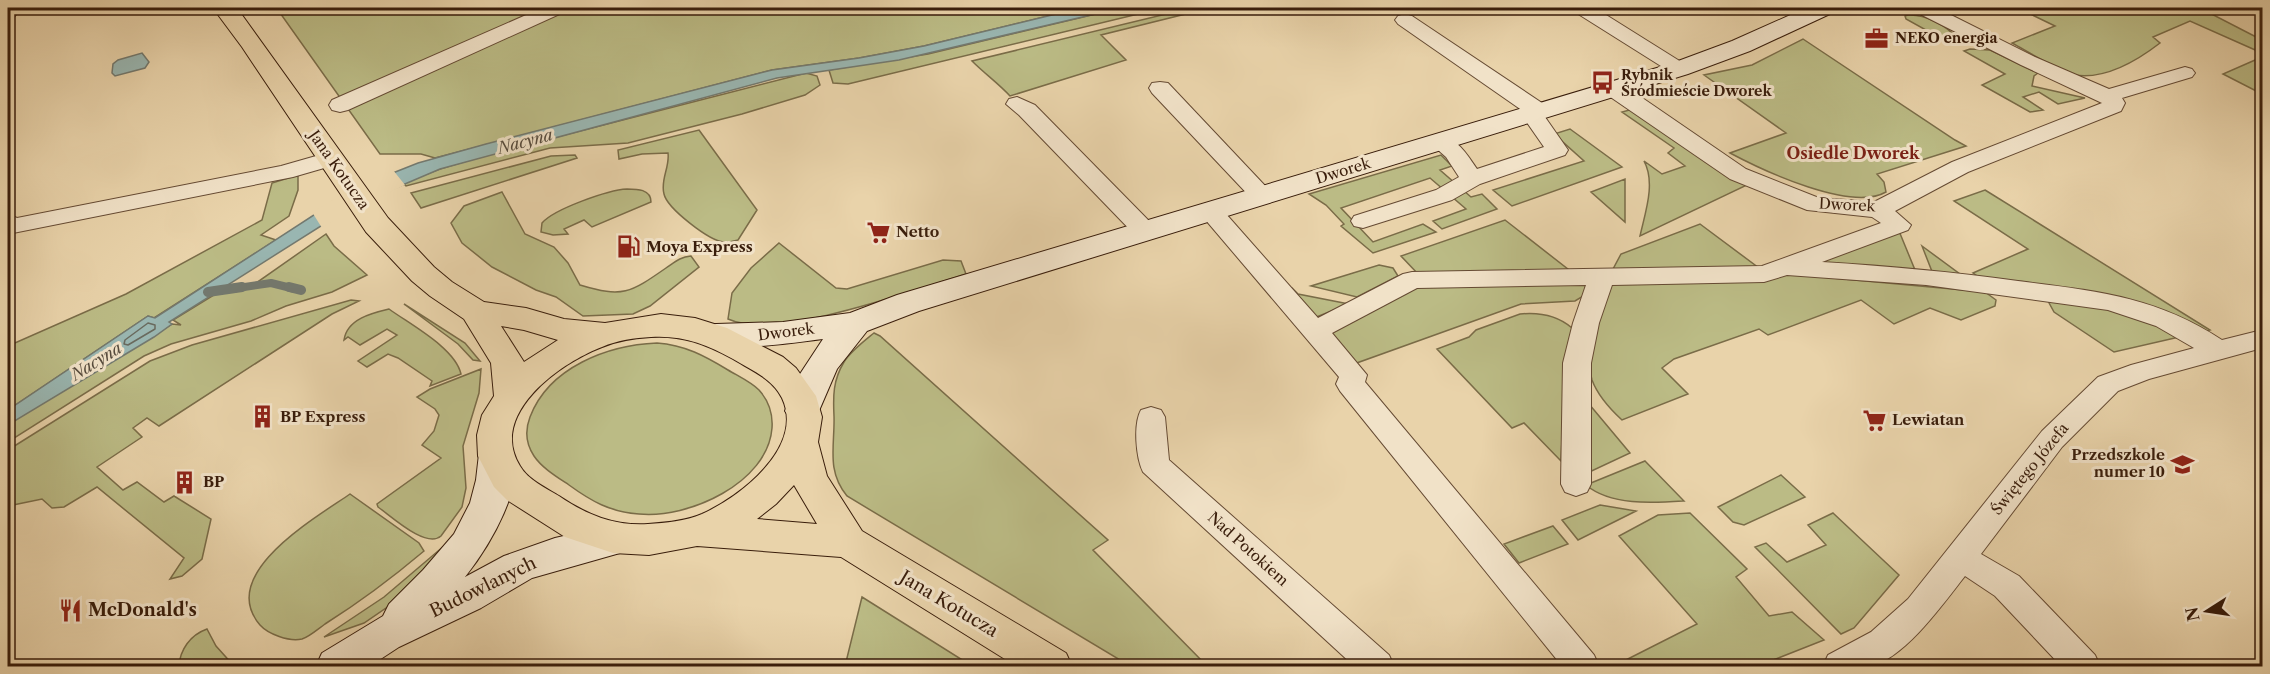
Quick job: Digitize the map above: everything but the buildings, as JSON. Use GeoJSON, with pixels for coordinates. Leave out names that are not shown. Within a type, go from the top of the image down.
{"type":"FeatureCollection","features":[{"type":"Feature","properties":{"kind":"main road","name":"Jana Kotucza"},"geometry":{"type":"LineString","coordinates":[[225,8],[377,225],[423,274],[441,289],[475,311],[526,320],[563,330],[603,333],[650,325],[672,325],[716,335],[784,375],[796,392],[809,479],[848,542]]}},
{"type":"Feature","properties":{"kind":"main road","name":"Jana Kotucza"},"geometry":{"type":"LineString","coordinates":[[475,311],[508,363],[510,397]]}},
{"type":"Feature","properties":{"kind":"main road"},"geometry":{"type":"LineString","coordinates":[[603,333],[574,345],[529,376],[510,397],[498,421],[495,433],[497,454],[501,467],[509,480],[561,518],[584,530],[638,540],[684,534],[706,528],[746,507],[772,486],[784,473],[801,427]]}},
{"type":"Feature","properties":{"kind":"main road","name":"Jana Kotucza"},"geometry":{"type":"LineString","coordinates":[[684,534],[745,533],[848,542],[1051,666]]}},
{"type":"Feature","properties":{"kind":"street"},"geometry":{"type":"LineString","coordinates":[[8,12],[10,8]]}},
{"type":"Feature","properties":{"kind":"street"},"geometry":{"type":"LineString","coordinates":[[340,105],[557,8]]}},
{"type":"Feature","properties":{"kind":"street"},"geometry":{"type":"LineString","coordinates":[[1582,8],[1679,69]]}},
{"type":"Feature","properties":{"kind":"street","name":"Dworek"},"geometry":{"type":"LineString","coordinates":[[716,335],[783,333],[855,323],[908,303],[1679,69],[1741,46],[1820,8]]}},
{"type":"Feature","properties":{"kind":"street"},"geometry":{"type":"LineString","coordinates":[[1923,8],[2028,61],[2107,96],[2186,74]]}},
{"type":"Feature","properties":{"kind":"street"},"geometry":{"type":"LineString","coordinates":[[1363,221],[1444,195],[1472,179],[1557,150],[1536,113],[1405,20]]}},
{"type":"Feature","properties":{"kind":"street"},"geometry":{"type":"LineString","coordinates":[[1160,88],[1262,196]]}},
{"type":"Feature","properties":{"kind":"street","name":"Dworek"},"geometry":{"type":"LineString","coordinates":[[1614,89],[1738,174],[1815,205],[1878,210],[1960,167],[2113,106],[2114,103],[2107,96]]}},
{"type":"Feature","properties":{"kind":"street"},"geometry":{"type":"LineString","coordinates":[[1017,104],[1027,110],[1146,232]]}},
{"type":"Feature","properties":{"kind":"street"},"geometry":{"type":"LineString","coordinates":[[1440,142],[1454,152],[1472,179]]}},
{"type":"Feature","properties":{"kind":"street"},"geometry":{"type":"LineString","coordinates":[[8,222],[10,228],[285,172],[335,165]]}},
{"type":"Feature","properties":{"kind":"street"},"geometry":{"type":"LineString","coordinates":[[1315,331],[1412,280],[1764,274],[1899,225],[1878,210]]}},
{"type":"Feature","properties":{"kind":"street"},"geometry":{"type":"LineString","coordinates":[[1210,212],[1353,375],[1350,384],[1582,666]]}},
{"type":"Feature","properties":{"kind":"street"},"geometry":{"type":"LineString","coordinates":[[1782,267],[1907,275],[2108,301],[2129,306],[2176,325],[2217,350]]}},
{"type":"Feature","properties":{"kind":"street"},"geometry":{"type":"LineString","coordinates":[[1576,483],[1577,363],[1586,323],[1602,278]]}},
{"type":"Feature","properties":{"kind":"street","name":"Dworek"},"geometry":{"type":"LineString","coordinates":[[801,427],[812,382],[821,363],[855,323]]}},
{"type":"Feature","properties":{"kind":"street","name":"Świętego Józefa"},"geometry":{"type":"LineString","coordinates":[[1840,666],[1877,648],[1896,633],[1934,592],[2052,439],[2108,384],[2217,350],[2262,339]]}},
{"type":"Feature","properties":{"kind":"street","name":"Nad Potokiem"},"geometry":{"type":"LineString","coordinates":[[1151,417],[1154,464],[1377,666]]}},
{"type":"Feature","properties":{"kind":"street","name":"Budowlanych"},"geometry":{"type":"LineString","coordinates":[[384,635],[444,576],[465,551],[489,501],[496,474],[497,454]]}},
{"type":"Feature","properties":{"kind":"street","name":"Budowlanych"},"geometry":{"type":"LineString","coordinates":[[337,666],[384,635],[467,596],[518,567],[555,554],[620,538]]}},
{"type":"Feature","properties":{"kind":"street"},"geometry":{"type":"LineString","coordinates":[[1958,558],[1982,569],[2007,586],[2083,666]]}},
{"type":"Feature","properties":{"kind":"green space"},"geometry":{"type":"Polygon","coordinates":[[[269,8],[1081,8],[924,46],[772,70],[435,158],[421,154],[380,154],[278,10],[269,8]]]}},
{"type":"Feature","properties":{"kind":"green space"},"geometry":{"type":"Polygon","coordinates":[[[1121,8],[1163,8],[848,84],[833,83],[829,70],[928,54],[1121,8]]]}},
{"type":"Feature","properties":{"kind":"green space"},"geometry":{"type":"Polygon","coordinates":[[[1191,8],[1210,8],[1101,35],[1126,60],[1010,96],[972,61],[1191,8]]]}},
{"type":"Feature","properties":{"kind":"green space"},"geometry":{"type":"Polygon","coordinates":[[[2018,8],[2200,8],[2262,40],[2262,53],[2190,21],[2153,37],[2160,43],[2142,56],[2120,67],[2109,72],[2086,76],[2074,75],[2012,43],[2055,26],[2018,8]]]}},
{"type":"Feature","properties":{"kind":"green space"},"geometry":{"type":"Polygon","coordinates":[[[1905,16],[1928,18],[1941,25],[1957,38],[1955,42],[1951,44],[1906,19],[1905,16]]]}},
{"type":"Feature","properties":{"kind":"green space"},"geometry":{"type":"Polygon","coordinates":[[[1803,39],[1966,146],[1877,174],[1884,182],[1886,192],[1871,197],[1852,197],[1808,187],[1764,170],[1730,153],[1786,133],[1704,75],[1752,65],[1803,39]]]}},
{"type":"Feature","properties":{"kind":"green space"},"geometry":{"type":"Polygon","coordinates":[[[1990,50],[2038,73],[2034,76],[2032,86],[2085,98],[2058,104],[2039,92],[2023,97],[2043,110],[2030,112],[1982,85],[2005,74],[1964,51],[1990,50]]]}},
{"type":"Feature","properties":{"kind":"green space"},"geometry":{"type":"Polygon","coordinates":[[[2262,57],[2262,94],[2223,74],[2262,57]]]}},
{"type":"Feature","properties":{"kind":"green space"},"geometry":{"type":"Polygon","coordinates":[[[806,73],[817,76],[820,85],[805,95],[742,114],[628,143],[550,148],[406,186],[403,183],[490,154],[806,73]]]}},
{"type":"Feature","properties":{"kind":"green space"},"geometry":{"type":"Polygon","coordinates":[[[1633,109],[1747,185],[1640,236],[1649,188],[1644,161],[1662,174],[1685,166],[1668,153],[1674,148],[1622,112],[1633,109]]]}},
{"type":"Feature","properties":{"kind":"green space"},"geometry":{"type":"Polygon","coordinates":[[[1570,129],[1622,167],[1512,206],[1493,190],[1584,161],[1554,134],[1570,129]]]}},
{"type":"Feature","properties":{"kind":"green space"},"geometry":{"type":"Polygon","coordinates":[[[699,130],[757,210],[738,240],[726,242],[709,236],[680,215],[667,200],[663,189],[668,153],[642,154],[619,159],[618,150],[699,130]]]}},
{"type":"Feature","properties":{"kind":"green space"},"geometry":{"type":"Polygon","coordinates":[[[575,155],[577,158],[421,208],[411,193],[551,156],[575,155]]]}},
{"type":"Feature","properties":{"kind":"green space"},"geometry":{"type":"Polygon","coordinates":[[[1441,155],[1452,166],[1440,170],[1471,197],[1482,194],[1497,209],[1442,229],[1433,221],[1466,209],[1430,178],[1341,208],[1373,242],[1423,224],[1436,232],[1373,253],[1341,226],[1344,224],[1326,205],[1309,194],[1441,155]]]}},
{"type":"Feature","properties":{"kind":"green space"},"geometry":{"type":"Polygon","coordinates":[[[298,175],[298,190],[289,216],[261,235],[276,240],[154,318],[148,316],[8,410],[8,346],[126,294],[262,220],[272,183],[298,175]]]}},
{"type":"Feature","properties":{"kind":"green space"},"geometry":{"type":"Polygon","coordinates":[[[1625,179],[1625,222],[1591,192],[1625,179]]]}},
{"type":"Feature","properties":{"kind":"green space"},"geometry":{"type":"Polygon","coordinates":[[[627,189],[646,192],[651,202],[592,227],[584,220],[564,229],[568,234],[553,235],[541,232],[542,223],[569,206],[627,189]]]}},
{"type":"Feature","properties":{"kind":"green space"},"geometry":{"type":"Polygon","coordinates":[[[1985,190],[2210,330],[2199,333],[2124,298],[1983,280],[1973,273],[2028,249],[1954,201],[1985,190]]]}},
{"type":"Feature","properties":{"kind":"green space"},"geometry":{"type":"Polygon","coordinates":[[[502,192],[525,234],[554,247],[568,263],[580,285],[607,291],[626,291],[684,257],[691,256],[699,267],[650,306],[633,314],[583,316],[556,297],[536,290],[492,267],[462,243],[451,223],[464,206],[502,192]]]}},
{"type":"Feature","properties":{"kind":"green space"},"geometry":{"type":"Polygon","coordinates":[[[1505,220],[1573,273],[1419,275],[1401,256],[1505,220]]]}},
{"type":"Feature","properties":{"kind":"green space"},"geometry":{"type":"Polygon","coordinates":[[[1700,224],[1759,268],[1612,271],[1621,254],[1700,224]]]}},
{"type":"Feature","properties":{"kind":"green space"},"geometry":{"type":"Polygon","coordinates":[[[1899,231],[1915,270],[1813,263],[1899,231]]]}},
{"type":"Feature","properties":{"kind":"green space"},"geometry":{"type":"Polygon","coordinates":[[[326,234],[334,246],[367,275],[332,292],[286,306],[251,321],[171,344],[144,356],[8,442],[8,425],[19,417],[172,324],[181,325],[173,320],[217,293],[249,288],[326,234]]]}},
{"type":"Feature","properties":{"kind":"green space"},"geometry":{"type":"Polygon","coordinates":[[[779,243],[836,288],[847,289],[943,260],[961,261],[966,274],[846,311],[811,319],[778,324],[750,324],[728,319],[732,293],[751,268],[779,243]]]}},
{"type":"Feature","properties":{"kind":"green space"},"geometry":{"type":"Polygon","coordinates":[[[1922,246],[1964,277],[1933,274],[1922,246]]]}},
{"type":"Feature","properties":{"kind":"green space"},"geometry":{"type":"Polygon","coordinates":[[[1379,265],[1393,268],[1398,276],[1357,297],[1311,286],[1379,265]]]}},
{"type":"Feature","properties":{"kind":"green space"},"geometry":{"type":"Polygon","coordinates":[[[1789,274],[1985,292],[1996,300],[1995,306],[1961,320],[1930,308],[1894,324],[1861,300],[1768,335],[1759,329],[1674,359],[1662,368],[1688,394],[1622,420],[1598,391],[1592,380],[1591,359],[1610,284],[1789,274]]]}},
{"type":"Feature","properties":{"kind":"green space"},"geometry":{"type":"Polygon","coordinates":[[[1586,283],[1585,295],[1575,301],[1521,304],[1351,365],[1325,336],[1417,284],[1586,283]]]}},
{"type":"Feature","properties":{"kind":"green space"},"geometry":{"type":"Polygon","coordinates":[[[1292,288],[1298,294],[1349,304],[1314,318],[1286,290],[1292,288]]]}},
{"type":"Feature","properties":{"kind":"green space"},"geometry":{"type":"Polygon","coordinates":[[[351,300],[359,301],[332,314],[159,426],[147,418],[133,428],[142,437],[97,467],[123,490],[137,482],[164,502],[174,496],[211,519],[202,559],[182,576],[170,579],[184,558],[97,487],[64,507],[52,508],[42,499],[8,506],[8,450],[150,361],[192,345],[351,300]]]}},
{"type":"Feature","properties":{"kind":"green space"},"geometry":{"type":"Polygon","coordinates":[[[2048,301],[2138,312],[2188,335],[2114,352],[2054,312],[2048,301]]]}},
{"type":"Feature","properties":{"kind":"green space"},"geometry":{"type":"Polygon","coordinates":[[[404,304],[465,343],[480,361],[473,360],[458,344],[404,304]]]}},
{"type":"Feature","properties":{"kind":"green space"},"geometry":{"type":"Polygon","coordinates":[[[389,309],[441,346],[457,364],[461,374],[430,386],[432,381],[398,358],[388,354],[367,367],[358,361],[397,335],[387,329],[360,345],[348,337],[344,340],[346,333],[361,318],[389,309]]]}},
{"type":"Feature","properties":{"kind":"green space"},"geometry":{"type":"Polygon","coordinates":[[[1520,314],[1548,315],[1572,328],[1565,372],[1561,461],[1524,423],[1512,428],[1437,349],[1469,337],[1476,330],[1520,314]]]}},
{"type":"Feature","properties":{"kind":"green space"},"geometry":{"type":"Polygon","coordinates":[[[874,333],[1108,540],[1093,550],[1207,666],[1130,666],[847,496],[840,487],[834,467],[834,388],[840,369],[847,358],[874,333]]]}},
{"type":"Feature","properties":{"kind":"green space"},"geometry":{"type":"Polygon","coordinates":[[[657,343],[677,346],[694,352],[752,384],[767,403],[771,412],[772,428],[767,448],[756,465],[741,481],[722,493],[680,510],[659,514],[629,513],[593,501],[545,468],[531,451],[527,427],[539,400],[566,372],[600,354],[619,348],[657,343]]]}},
{"type":"Feature","properties":{"kind":"green space"},"geometry":{"type":"Polygon","coordinates":[[[481,369],[479,393],[463,446],[466,488],[462,507],[441,536],[435,539],[418,535],[400,524],[377,504],[441,458],[422,445],[434,431],[439,415],[435,409],[417,397],[430,389],[481,369]]]}},
{"type":"Feature","properties":{"kind":"green space"},"geometry":{"type":"Polygon","coordinates":[[[1589,404],[1630,453],[1583,475],[1589,404]]]}},
{"type":"Feature","properties":{"kind":"green space"},"geometry":{"type":"Polygon","coordinates":[[[1645,461],[1684,501],[1620,500],[1607,497],[1586,485],[1645,461]]]}},
{"type":"Feature","properties":{"kind":"green space"},"geometry":{"type":"Polygon","coordinates":[[[1781,475],[1805,497],[1744,525],[1733,522],[1718,507],[1781,475]]]}},
{"type":"Feature","properties":{"kind":"green space"},"geometry":{"type":"Polygon","coordinates":[[[350,494],[419,543],[424,551],[376,589],[308,637],[297,640],[268,631],[260,625],[250,606],[251,586],[260,567],[295,532],[350,494]]]}},
{"type":"Feature","properties":{"kind":"green space"},"geometry":{"type":"Polygon","coordinates":[[[1600,505],[1636,511],[1578,540],[1562,520],[1600,505]]]}},
{"type":"Feature","properties":{"kind":"green space"},"geometry":{"type":"Polygon","coordinates":[[[1690,513],[1747,569],[1736,577],[1769,616],[1792,612],[1824,640],[1758,666],[1614,666],[1697,624],[1619,536],[1658,515],[1690,513]]]}},
{"type":"Feature","properties":{"kind":"green space"},"geometry":{"type":"Polygon","coordinates":[[[1833,513],[1899,575],[1854,628],[1841,634],[1755,547],[1766,543],[1787,562],[1826,545],[1808,525],[1833,513]]]}},
{"type":"Feature","properties":{"kind":"green space"},"geometry":{"type":"Polygon","coordinates":[[[1553,526],[1568,544],[1519,563],[1504,544],[1553,526]]]}},
{"type":"Feature","properties":{"kind":"green space"},"geometry":{"type":"Polygon","coordinates":[[[451,540],[405,595],[364,623],[324,637],[384,597],[451,540]]]}},
{"type":"Feature","properties":{"kind":"green space"},"geometry":{"type":"Polygon","coordinates":[[[862,597],[972,666],[845,666],[862,597]]]}},
{"type":"Feature","properties":{"kind":"green space"},"geometry":{"type":"Polygon","coordinates":[[[207,629],[216,646],[234,666],[179,666],[181,654],[187,644],[207,629]]]}},
{"type":"Feature","properties":{"kind":"water","name":"Nacyna"},"geometry":{"type":"Polygon","coordinates":[[[1081,8],[1121,8],[899,60],[777,78],[440,169],[351,207],[169,322],[172,324],[154,337],[8,425],[8,410],[148,316],[155,318],[337,200],[370,182],[418,163],[772,70],[924,46],[1081,8]]]}},
{"type":"Feature","properties":{"kind":"water"},"geometry":{"type":"Polygon","coordinates":[[[142,53],[149,62],[145,68],[115,76],[112,73],[113,64],[118,60],[142,53]]]}},
{"type":"Feature","properties":{"kind":"pier"},"geometry":{"type":"Polygon","coordinates":[[[393,170],[405,185],[322,228],[312,212],[369,180],[393,170]]]}},
{"type":"Feature","properties":{"kind":"waterway"},"geometry":{"type":"LineString","coordinates":[[231,289],[271,283],[295,289]]}},
{"type":"Feature","properties":{"kind":"waterway"},"geometry":{"type":"LineString","coordinates":[[208,292],[242,287]]}},
{"type":"Feature","properties":{"kind":"waterway"},"geometry":{"type":"LineString","coordinates":[[289,287],[301,290]]}},
{"type":"Feature","properties":{"kind":"place","name":"NEKO energia"},"geometry":{"type":"Point","coordinates":[1877,38]}},
{"type":"Feature","properties":{"kind":"place","name":"Rybnik Śródmieście Dworek"},"geometry":{"type":"Point","coordinates":[1603,83]}},
{"type":"Feature","properties":{"kind":"place","name":"Netto"},"geometry":{"type":"Point","coordinates":[878,232]}},
{"type":"Feature","properties":{"kind":"place","name":"Moya Express"},"geometry":{"type":"Point","coordinates":[628,247]}},
{"type":"Feature","properties":{"kind":"place","name":"BP Express"},"geometry":{"type":"Point","coordinates":[262,417]}},
{"type":"Feature","properties":{"kind":"place","name":"Lewiatan"},"geometry":{"type":"Point","coordinates":[1874,420]}},
{"type":"Feature","properties":{"kind":"place","name":"Przedszkole numer 10"},"geometry":{"type":"Point","coordinates":[2183,464]}},
{"type":"Feature","properties":{"kind":"place","name":"BP"},"geometry":{"type":"Point","coordinates":[185,482]}},
{"type":"Feature","properties":{"kind":"place","name":"McDonald's"},"geometry":{"type":"Point","coordinates":[70,610]}},
{"type":"Feature","properties":{"kind":"district","name":"Osiedle Dworek"},"geometry":{"type":"Point","coordinates":[1853,153]}}]}
